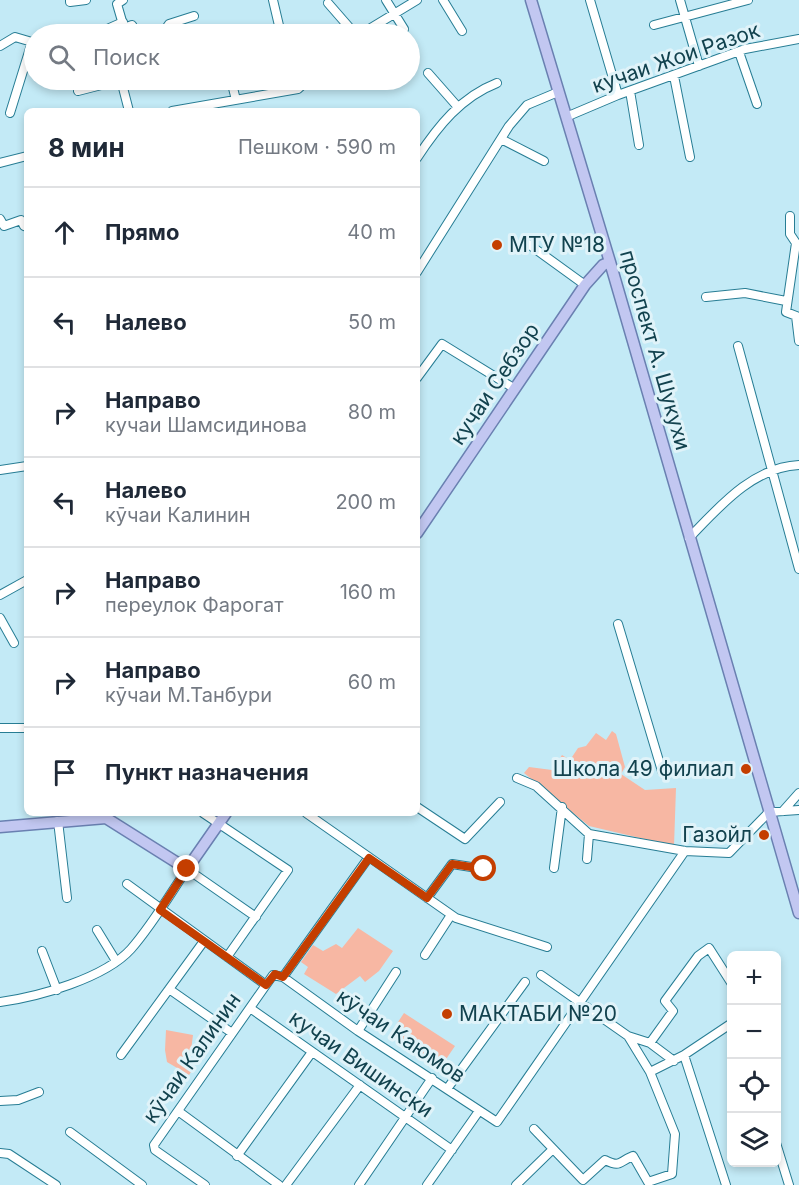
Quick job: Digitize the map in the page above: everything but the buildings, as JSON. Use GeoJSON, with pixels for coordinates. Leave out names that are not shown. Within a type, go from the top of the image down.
{"type":"FeatureCollection","features":[{"type":"Feature","properties":{"kind":"main road","name":"проспект А. Шукухи"},"geometry":{"type":"LineString","coordinates":[[531,0],[610,262],[799,913]]}},
{"type":"Feature","properties":{"kind":"main road","name":"кучаи Себзор"},"geometry":{"type":"LineString","coordinates":[[420,529],[585,285],[603,265],[610,262]]}},
{"type":"Feature","properties":{"kind":"main road"},"geometry":{"type":"LineString","coordinates":[[0,827],[106,818],[187,869],[224,816]]}},
{"type":"Feature","properties":{"kind":"street"},"geometry":{"type":"LineString","coordinates":[[70,0],[70,2],[86,0]]}},
{"type":"Feature","properties":{"kind":"street"},"geometry":{"type":"LineString","coordinates":[[123,0],[117,4],[124,24]]}},
{"type":"Feature","properties":{"kind":"street"},"geometry":{"type":"LineString","coordinates":[[273,0],[279,24]]}},
{"type":"Feature","properties":{"kind":"street"},"geometry":{"type":"LineString","coordinates":[[386,0],[400,24]]}},
{"type":"Feature","properties":{"kind":"street"},"geometry":{"type":"LineString","coordinates":[[378,24],[417,0]]}},
{"type":"Feature","properties":{"kind":"street"},"geometry":{"type":"LineString","coordinates":[[443,0],[462,31]]}},
{"type":"Feature","properties":{"kind":"street"},"geometry":{"type":"LineString","coordinates":[[590,0],[618,95]]}},
{"type":"Feature","properties":{"kind":"street"},"geometry":{"type":"LineString","coordinates":[[680,0],[699,66]]}},
{"type":"Feature","properties":{"kind":"street"},"geometry":{"type":"LineString","coordinates":[[654,26],[748,0]]}},
{"type":"Feature","properties":{"kind":"street"},"geometry":{"type":"LineString","coordinates":[[328,3],[346,24]]}},
{"type":"Feature","properties":{"kind":"street"},"geometry":{"type":"LineString","coordinates":[[169,24],[194,15]]}},
{"type":"Feature","properties":{"kind":"street"},"geometry":{"type":"LineString","coordinates":[[0,46],[15,37],[24,40]]}},
{"type":"Feature","properties":{"kind":"street","name":"кучаи Жои Разок"},"geometry":{"type":"LineString","coordinates":[[566,117],[618,95],[739,52],[799,39]]}},
{"type":"Feature","properties":{"kind":"street"},"geometry":{"type":"LineString","coordinates":[[739,52],[757,104]]}},
{"type":"Feature","properties":{"kind":"street"},"geometry":{"type":"LineString","coordinates":[[10,113],[24,68]]}},
{"type":"Feature","properties":{"kind":"street"},"geometry":{"type":"LineString","coordinates":[[428,73],[457,106]]}},
{"type":"Feature","properties":{"kind":"street"},"geometry":{"type":"LineString","coordinates":[[674,76],[690,157]]}},
{"type":"Feature","properties":{"kind":"street"},"geometry":{"type":"LineString","coordinates":[[420,147],[469,96],[497,83]]}},
{"type":"Feature","properties":{"kind":"street"},"geometry":{"type":"LineString","coordinates":[[78,91],[82,90]]}},
{"type":"Feature","properties":{"kind":"street"},"geometry":{"type":"LineString","coordinates":[[124,90],[128,108]]}},
{"type":"Feature","properties":{"kind":"street"},"geometry":{"type":"LineString","coordinates":[[234,90],[236,100]]}},
{"type":"Feature","properties":{"kind":"street"},"geometry":{"type":"LineString","coordinates":[[189,108],[288,90]]}},
{"type":"Feature","properties":{"kind":"street"},"geometry":{"type":"LineString","coordinates":[[630,91],[639,145]]}},
{"type":"Feature","properties":{"kind":"street"},"geometry":{"type":"LineString","coordinates":[[420,268],[501,139],[527,105],[558,92]]}},
{"type":"Feature","properties":{"kind":"street"},"geometry":{"type":"LineString","coordinates":[[501,139],[544,161]]}},
{"type":"Feature","properties":{"kind":"street"},"geometry":{"type":"LineString","coordinates":[[0,163],[24,157]]}},
{"type":"Feature","properties":{"kind":"street"},"geometry":{"type":"LineString","coordinates":[[790,216],[790,234],[796,243],[786,312],[797,316],[799,341]]}},
{"type":"Feature","properties":{"kind":"street"},"geometry":{"type":"LineString","coordinates":[[0,219],[4,226],[21,220],[24,226]]}},
{"type":"Feature","properties":{"kind":"street"},"geometry":{"type":"LineString","coordinates":[[527,243],[585,285]]}},
{"type":"Feature","properties":{"kind":"street"},"geometry":{"type":"LineString","coordinates":[[420,256],[427,260]]}},
{"type":"Feature","properties":{"kind":"street"},"geometry":{"type":"LineString","coordinates":[[706,297],[745,293],[786,301]]}},
{"type":"Feature","properties":{"kind":"street"},"geometry":{"type":"LineString","coordinates":[[420,374],[442,344],[515,390]]}},
{"type":"Feature","properties":{"kind":"street"},"geometry":{"type":"LineString","coordinates":[[738,346],[770,470],[799,569]]}},
{"type":"Feature","properties":{"kind":"street"},"geometry":{"type":"LineString","coordinates":[[689,538],[727,498],[770,470],[799,465]]}},
{"type":"Feature","properties":{"kind":"street"},"geometry":{"type":"LineString","coordinates":[[0,470],[24,466]]}},
{"type":"Feature","properties":{"kind":"street"},"geometry":{"type":"LineString","coordinates":[[0,595],[24,582]]}},
{"type":"Feature","properties":{"kind":"street"},"geometry":{"type":"LineString","coordinates":[[0,618],[14,644]]}},
{"type":"Feature","properties":{"kind":"street"},"geometry":{"type":"LineString","coordinates":[[618,624],[662,771]]}},
{"type":"Feature","properties":{"kind":"street"},"geometry":{"type":"LineString","coordinates":[[0,728],[24,729]]}},
{"type":"Feature","properties":{"kind":"street"},"geometry":{"type":"LineString","coordinates":[[518,778],[536,786],[562,807],[589,834],[685,851],[729,853],[770,812],[799,810]]}},
{"type":"Feature","properties":{"kind":"street"},"geometry":{"type":"LineString","coordinates":[[783,811],[799,793]]}},
{"type":"Feature","properties":{"kind":"street"},"geometry":{"type":"LineString","coordinates":[[420,809],[465,839],[500,802]]}},
{"type":"Feature","properties":{"kind":"street"},"geometry":{"type":"LineString","coordinates":[[554,868],[562,807]]}},
{"type":"Feature","properties":{"kind":"street"},"geometry":{"type":"LineString","coordinates":[[207,816],[288,870],[227,957]]}},
{"type":"Feature","properties":{"kind":"street"},"geometry":{"type":"LineString","coordinates":[[310,816],[451,915],[547,947]]}},
{"type":"Feature","properties":{"kind":"street"},"geometry":{"type":"LineString","coordinates":[[58,821],[67,898]]}},
{"type":"Feature","properties":{"kind":"street"},"geometry":{"type":"LineString","coordinates":[[587,859],[589,834]]}},
{"type":"Feature","properties":{"kind":"street"},"geometry":{"type":"LineString","coordinates":[[582,1002],[685,851]]}},
{"type":"Feature","properties":{"kind":"street","name":"кӯчаи Калинин"},"geometry":{"type":"LineString","coordinates":[[205,1185],[155,1150],[154,1144],[266,985],[275,974],[283,977],[369,858]]}},
{"type":"Feature","properties":{"kind":"street"},"geometry":{"type":"LineString","coordinates":[[427,898],[452,864],[484,869]]}},
{"type":"Feature","properties":{"kind":"street"},"geometry":{"type":"LineString","coordinates":[[0,1002],[29,998],[57,990],[116,961],[131,949],[187,869],[256,916]]}},
{"type":"Feature","properties":{"kind":"street"},"geometry":{"type":"LineString","coordinates":[[127,884],[266,985]]}},
{"type":"Feature","properties":{"kind":"street"},"geometry":{"type":"LineString","coordinates":[[425,956],[451,915]]}},
{"type":"Feature","properties":{"kind":"street"},"geometry":{"type":"LineString","coordinates":[[98,930],[116,961]]}},
{"type":"Feature","properties":{"kind":"street"},"geometry":{"type":"LineString","coordinates":[[121,1055],[204,941]]}},
{"type":"Feature","properties":{"kind":"street"},"geometry":{"type":"LineString","coordinates":[[650,1043],[673,1011],[665,1001],[698,956],[709,948],[727,976]]}},
{"type":"Feature","properties":{"kind":"street"},"geometry":{"type":"LineString","coordinates":[[42,951],[57,990]]}},
{"type":"Feature","properties":{"kind":"street"},"geometry":{"type":"LineString","coordinates":[[358,1031],[396,972]]}},
{"type":"Feature","properties":{"kind":"street"},"geometry":{"type":"LineString","coordinates":[[541,975],[628,1036],[650,1043],[674,1061]]}},
{"type":"Feature","properties":{"kind":"street","name":"кӯчаи Каюмов"},"geometry":{"type":"LineString","coordinates":[[283,977],[358,1031],[495,1122],[500,1121],[582,1002]]}},
{"type":"Feature","properties":{"kind":"street"},"geometry":{"type":"LineString","coordinates":[[447,1089],[525,982]]}},
{"type":"Feature","properties":{"kind":"street"},"geometry":{"type":"LineString","coordinates":[[169,989],[232,1033]]}},
{"type":"Feature","properties":{"kind":"street","name":"кучаи Вишински"},"geometry":{"type":"LineString","coordinates":[[250,1008],[452,1150]]}},
{"type":"Feature","properties":{"kind":"street"},"geometry":{"type":"LineString","coordinates":[[650,1072],[674,1061],[727,1026]]}},
{"type":"Feature","properties":{"kind":"street"},"geometry":{"type":"LineString","coordinates":[[534,1129],[583,1180],[604,1160],[613,1165],[619,1164],[633,1155],[648,1182],[672,1174],[675,1134],[650,1072],[628,1036]]}},
{"type":"Feature","properties":{"kind":"street"},"geometry":{"type":"LineString","coordinates":[[237,1156],[312,1052]]}},
{"type":"Feature","properties":{"kind":"street"},"geometry":{"type":"LineString","coordinates":[[684,1055],[726,1185]]}},
{"type":"Feature","properties":{"kind":"street"},"geometry":{"type":"LineString","coordinates":[[359,1185],[432,1078]]}},
{"type":"Feature","properties":{"kind":"street"},"geometry":{"type":"LineString","coordinates":[[286,1185],[360,1085]]}},
{"type":"Feature","properties":{"kind":"street"},"geometry":{"type":"LineString","coordinates":[[0,1101],[18,1100],[39,1092]]}},
{"type":"Feature","properties":{"kind":"street"},"geometry":{"type":"LineString","coordinates":[[178,1111],[279,1185]]}},
{"type":"Feature","properties":{"kind":"street"},"geometry":{"type":"LineString","coordinates":[[427,1185],[479,1111]]}},
{"type":"Feature","properties":{"kind":"street"},"geometry":{"type":"LineString","coordinates":[[70,1132],[141,1185]]}},
{"type":"Feature","properties":{"kind":"street"},"geometry":{"type":"LineString","coordinates":[[516,1185],[554,1149]]}},
{"type":"Feature","properties":{"kind":"street"},"geometry":{"type":"LineString","coordinates":[[4,1153],[56,1185]]}},
{"type":"Feature","properties":{"kind":"street"},"geometry":{"type":"LineString","coordinates":[[781,1157],[789,1185]]}},
{"type":"Feature","properties":{"kind":"shaded area"},"geometry":{"type":"Polygon","coordinates":[[[612,731],[616,734],[625,767],[621,774],[645,790],[676,788],[674,846],[589,826],[524,773],[529,767],[552,770],[562,755],[570,760],[578,748],[586,746],[596,733],[606,740],[612,731]]]}},
{"type":"Feature","properties":{"kind":"shaded area"},"geometry":{"type":"Polygon","coordinates":[[[358,928],[393,951],[379,971],[365,982],[360,976],[336,994],[304,974],[308,967],[301,962],[313,945],[323,951],[336,944],[342,948],[358,928]]]}},
{"type":"Feature","properties":{"kind":"shaded area"},"geometry":{"type":"Polygon","coordinates":[[[404,1013],[455,1046],[440,1068],[390,1034],[404,1013]]]}},
{"type":"Feature","properties":{"kind":"shaded area"},"geometry":{"type":"Polygon","coordinates":[[[166,1030],[193,1035],[189,1066],[193,1069],[189,1075],[167,1062],[166,1030]]]}},
{"type":"Feature","properties":{"kind":"place","name":"МТУ №18"},"geometry":{"type":"Point","coordinates":[497,245]}},
{"type":"Feature","properties":{"kind":"place","name":"Школа 49 филиал"},"geometry":{"type":"Point","coordinates":[746,769]}},
{"type":"Feature","properties":{"kind":"place","name":"Газойл"},"geometry":{"type":"Point","coordinates":[764,835]}},
{"type":"Feature","properties":{"kind":"place","name":"МАКТАБИ №20"},"geometry":{"type":"Point","coordinates":[447,1014]}},
{"type":"Feature","properties":{"kind":"route"},"geometry":{"type":"LineString","coordinates":[[187,869],[160,910],[266,985],[275,974],[283,977],[369,858],[427,898],[452,864],[484,869]]}}]}
